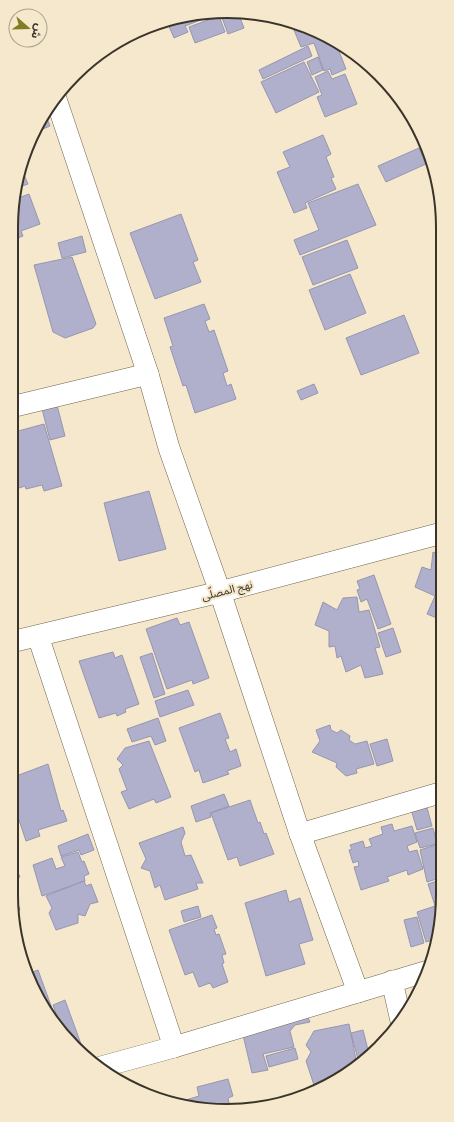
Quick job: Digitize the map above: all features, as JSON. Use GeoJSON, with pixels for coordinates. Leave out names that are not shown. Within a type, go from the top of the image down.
{"type":"FeatureCollection","features":[{"type":"Feature","properties":{"kind":"street"},"geometry":{"type":"LineString","coordinates":[[58,104],[148,374],[169,448],[220,592],[300,834],[358,992]]}},
{"type":"Feature","properties":{"kind":"street"},"geometry":{"type":"LineString","coordinates":[[18,405],[148,374]]}},
{"type":"Feature","properties":{"kind":"street","name":"نهج المصلّى"},"geometry":{"type":"LineString","coordinates":[[18,640],[220,592],[436,535]]}},
{"type":"Feature","properties":{"kind":"street"},"geometry":{"type":"LineString","coordinates":[[38,636],[174,1048]]}},
{"type":"Feature","properties":{"kind":"street"},"geometry":{"type":"LineString","coordinates":[[300,834],[436,794]]}},
{"type":"Feature","properties":{"kind":"street"},"geometry":{"type":"LineString","coordinates":[[106,1066],[174,1048],[421,973]]}},
{"type":"Feature","properties":{"kind":"street"},"geometry":{"type":"LineString","coordinates":[[392,981],[399,1013]]}},
{"type":"Feature","properties":{"kind":"building"},"geometry":{"type":"Polygon","coordinates":[[[214,18],[220,18],[225,32],[195,43],[189,27],[214,18]]]}},
{"type":"Feature","properties":{"kind":"building"},"geometry":{"type":"Polygon","coordinates":[[[222,18],[240,18],[244,28],[228,34],[222,18]]]}},
{"type":"Feature","properties":{"kind":"building"},"geometry":{"type":"Polygon","coordinates":[[[201,20],[185,26],[188,32],[174,38],[169,26],[201,20]]]}},
{"type":"Feature","properties":{"kind":"building"},"geometry":{"type":"Polygon","coordinates":[[[294,30],[307,34],[339,50],[346,69],[332,75],[330,69],[324,71],[314,43],[301,47],[294,30]]]}},
{"type":"Feature","properties":{"kind":"building"},"geometry":{"type":"Polygon","coordinates":[[[308,46],[312,56],[263,79],[259,70],[308,46]]]}},
{"type":"Feature","properties":{"kind":"building"},"geometry":{"type":"Polygon","coordinates":[[[318,57],[323,70],[312,75],[307,62],[318,57]]]}},
{"type":"Feature","properties":{"kind":"building"},"geometry":{"type":"Polygon","coordinates":[[[304,62],[319,92],[276,113],[261,82],[304,62]]]}},
{"type":"Feature","properties":{"kind":"building"},"geometry":{"type":"Polygon","coordinates":[[[328,71],[332,79],[345,74],[357,104],[325,117],[317,97],[322,95],[315,77],[328,71]]]}},
{"type":"Feature","properties":{"kind":"building"},"geometry":{"type":"Polygon","coordinates":[[[47,120],[50,126],[43,129],[47,120]]]}},
{"type":"Feature","properties":{"kind":"building"},"geometry":{"type":"Polygon","coordinates":[[[323,135],[331,154],[326,157],[334,177],[331,178],[336,189],[305,203],[307,208],[294,213],[277,172],[290,167],[283,152],[323,135]]]}},
{"type":"Feature","properties":{"kind":"building"},"geometry":{"type":"Polygon","coordinates":[[[419,148],[426,164],[386,182],[378,166],[419,148]]]}},
{"type":"Feature","properties":{"kind":"building"},"geometry":{"type":"Polygon","coordinates":[[[24,176],[28,184],[22,186],[24,176]]]}},
{"type":"Feature","properties":{"kind":"building"},"geometry":{"type":"Polygon","coordinates":[[[358,184],[376,225],[300,255],[294,240],[319,230],[308,203],[358,184]]]}},
{"type":"Feature","properties":{"kind":"building"},"geometry":{"type":"Polygon","coordinates":[[[29,194],[40,224],[21,231],[23,236],[18,238],[18,213],[20,197],[29,194]]]}},
{"type":"Feature","properties":{"kind":"building"},"geometry":{"type":"Polygon","coordinates":[[[181,214],[198,260],[193,262],[201,282],[155,299],[130,233],[181,214]]]}},
{"type":"Feature","properties":{"kind":"building"},"geometry":{"type":"Polygon","coordinates":[[[82,236],[86,252],[62,258],[58,243],[82,236]]]}},
{"type":"Feature","properties":{"kind":"building"},"geometry":{"type":"Polygon","coordinates":[[[347,240],[358,268],[313,285],[302,257],[347,240]]]}},
{"type":"Feature","properties":{"kind":"building"},"geometry":{"type":"Polygon","coordinates":[[[72,257],[96,324],[93,328],[65,338],[53,332],[34,265],[72,257]]]}},
{"type":"Feature","properties":{"kind":"building"},"geometry":{"type":"Polygon","coordinates":[[[350,274],[366,313],[325,330],[309,290],[350,274]]]}},
{"type":"Feature","properties":{"kind":"building"},"geometry":{"type":"Polygon","coordinates":[[[204,304],[210,319],[205,321],[209,332],[214,330],[228,371],[223,373],[227,386],[231,384],[236,399],[195,413],[186,385],[183,386],[170,347],[173,346],[164,318],[204,304]]]}},
{"type":"Feature","properties":{"kind":"building"},"geometry":{"type":"Polygon","coordinates":[[[404,315],[419,353],[361,375],[346,338],[404,315]]]}},
{"type":"Feature","properties":{"kind":"building"},"geometry":{"type":"Polygon","coordinates":[[[314,384],[318,393],[301,400],[297,391],[314,384]]]}},
{"type":"Feature","properties":{"kind":"building"},"geometry":{"type":"Polygon","coordinates":[[[57,405],[65,436],[50,440],[42,409],[57,405]]]}},
{"type":"Feature","properties":{"kind":"building"},"geometry":{"type":"Polygon","coordinates":[[[44,424],[62,486],[44,491],[42,485],[26,489],[25,486],[18,488],[18,431],[44,424]]]}},
{"type":"Feature","properties":{"kind":"building"},"geometry":{"type":"Polygon","coordinates":[[[149,491],[166,549],[119,561],[104,503],[149,491]]]}},
{"type":"Feature","properties":{"kind":"building"},"geometry":{"type":"Polygon","coordinates":[[[433,552],[436,553],[436,618],[427,614],[435,596],[415,587],[422,567],[431,570],[433,552]]]}},
{"type":"Feature","properties":{"kind":"building"},"geometry":{"type":"Polygon","coordinates":[[[374,575],[391,624],[378,629],[367,599],[361,602],[357,590],[360,589],[357,581],[374,575]]]}},
{"type":"Feature","properties":{"kind":"building"},"geometry":{"type":"Polygon","coordinates":[[[357,597],[359,612],[369,610],[380,647],[375,648],[383,674],[365,678],[361,665],[346,672],[341,656],[337,658],[335,646],[329,647],[329,631],[315,625],[323,602],[337,610],[343,598],[357,597]]]}},
{"type":"Feature","properties":{"kind":"building"},"geometry":{"type":"Polygon","coordinates":[[[177,618],[180,625],[189,622],[209,678],[193,684],[192,680],[167,689],[146,629],[177,618]]]}},
{"type":"Feature","properties":{"kind":"building"},"geometry":{"type":"Polygon","coordinates":[[[393,628],[401,652],[386,657],[378,633],[393,628]]]}},
{"type":"Feature","properties":{"kind":"building"},"geometry":{"type":"Polygon","coordinates":[[[113,652],[115,658],[122,655],[139,704],[125,709],[126,712],[117,716],[116,713],[99,718],[79,661],[113,652]]]}},
{"type":"Feature","properties":{"kind":"building"},"geometry":{"type":"Polygon","coordinates":[[[152,653],[165,694],[154,698],[140,657],[152,653]]]}},
{"type":"Feature","properties":{"kind":"building"},"geometry":{"type":"Polygon","coordinates":[[[188,690],[194,705],[160,717],[155,701],[188,690]]]}},
{"type":"Feature","properties":{"kind":"building"},"geometry":{"type":"Polygon","coordinates":[[[220,713],[229,738],[225,739],[230,752],[236,749],[241,766],[227,771],[229,774],[203,783],[199,770],[195,772],[179,728],[220,713]]]}},
{"type":"Feature","properties":{"kind":"building"},"geometry":{"type":"Polygon","coordinates":[[[158,718],[166,741],[155,745],[151,736],[132,742],[127,729],[158,718]]]}},
{"type":"Feature","properties":{"kind":"building"},"geometry":{"type":"Polygon","coordinates":[[[330,725],[331,730],[337,733],[341,730],[350,736],[349,740],[355,744],[367,741],[374,764],[356,769],[357,773],[346,776],[336,767],[337,763],[312,752],[320,741],[316,730],[330,725]]]}},
{"type":"Feature","properties":{"kind":"building"},"geometry":{"type":"Polygon","coordinates":[[[387,739],[393,761],[377,766],[370,744],[387,739]]]}},
{"type":"Feature","properties":{"kind":"building"},"geometry":{"type":"Polygon","coordinates":[[[149,741],[171,797],[156,803],[154,799],[129,809],[121,792],[127,790],[119,769],[123,765],[117,759],[125,748],[149,741]]]}},
{"type":"Feature","properties":{"kind":"building"},"geometry":{"type":"Polygon","coordinates":[[[48,764],[61,811],[63,810],[67,821],[38,830],[40,836],[26,841],[18,817],[18,775],[48,764]]]}},
{"type":"Feature","properties":{"kind":"building"},"geometry":{"type":"Polygon","coordinates":[[[224,794],[229,806],[210,813],[211,817],[196,822],[191,806],[224,794]]]}},
{"type":"Feature","properties":{"kind":"building"},"geometry":{"type":"Polygon","coordinates":[[[250,800],[258,823],[260,822],[264,834],[266,833],[274,854],[240,866],[237,857],[228,860],[211,813],[250,800]]]}},
{"type":"Feature","properties":{"kind":"building"},"geometry":{"type":"Polygon","coordinates":[[[426,804],[432,826],[417,830],[411,809],[426,804]]]}},
{"type":"Feature","properties":{"kind":"building"},"geometry":{"type":"Polygon","coordinates":[[[392,824],[394,831],[412,826],[417,842],[407,846],[409,852],[417,850],[423,869],[408,875],[407,870],[387,877],[389,881],[361,890],[354,867],[359,866],[358,861],[353,863],[349,850],[352,849],[350,845],[363,841],[365,848],[372,846],[369,839],[383,834],[381,827],[392,824]]]}},
{"type":"Feature","properties":{"kind":"building"},"geometry":{"type":"Polygon","coordinates":[[[183,827],[185,833],[181,842],[185,856],[191,855],[203,883],[196,883],[198,889],[165,900],[160,885],[155,888],[150,871],[141,868],[146,859],[139,843],[183,827]]]}},
{"type":"Feature","properties":{"kind":"building"},"geometry":{"type":"Polygon","coordinates":[[[433,828],[436,844],[420,848],[415,833],[433,828]]]}},
{"type":"Feature","properties":{"kind":"building"},"geometry":{"type":"Polygon","coordinates":[[[88,834],[94,850],[81,855],[79,850],[61,856],[58,846],[88,834]]]}},
{"type":"Feature","properties":{"kind":"building"},"geometry":{"type":"Polygon","coordinates":[[[436,845],[436,879],[427,882],[420,850],[436,845]]]}},
{"type":"Feature","properties":{"kind":"building"},"geometry":{"type":"Polygon","coordinates":[[[78,852],[82,862],[84,861],[89,874],[84,876],[85,881],[42,896],[33,865],[52,858],[56,869],[65,866],[61,857],[78,852]]]}},
{"type":"Feature","properties":{"kind":"building"},"geometry":{"type":"Polygon","coordinates":[[[84,881],[86,886],[91,884],[98,902],[90,904],[85,916],[78,914],[78,923],[56,930],[49,913],[52,908],[46,896],[84,881]]]}},
{"type":"Feature","properties":{"kind":"building"},"geometry":{"type":"Polygon","coordinates":[[[436,881],[436,909],[428,884],[436,881]]]}},
{"type":"Feature","properties":{"kind":"building"},"geometry":{"type":"Polygon","coordinates":[[[286,890],[289,902],[300,898],[313,940],[299,944],[305,964],[266,976],[245,903],[286,890]]]}},
{"type":"Feature","properties":{"kind":"building"},"geometry":{"type":"Polygon","coordinates":[[[198,906],[201,917],[184,922],[181,911],[198,906]]]}},
{"type":"Feature","properties":{"kind":"building"},"geometry":{"type":"Polygon","coordinates":[[[435,906],[436,909],[431,941],[426,942],[417,912],[435,906]]]}},
{"type":"Feature","properties":{"kind":"building"},"geometry":{"type":"Polygon","coordinates":[[[212,915],[217,928],[214,929],[216,935],[219,934],[226,954],[222,955],[224,963],[222,964],[228,982],[213,988],[210,983],[199,987],[193,972],[185,975],[169,930],[212,915]]]}},
{"type":"Feature","properties":{"kind":"building"},"geometry":{"type":"Polygon","coordinates":[[[417,917],[424,943],[411,947],[404,920],[417,917]]]}},
{"type":"Feature","properties":{"kind":"building"},"geometry":{"type":"Polygon","coordinates":[[[38,970],[53,1011],[46,1000],[33,972],[38,970]]]}},
{"type":"Feature","properties":{"kind":"building"},"geometry":{"type":"Polygon","coordinates":[[[65,1000],[81,1044],[57,1017],[53,1005],[65,1000]]]}},
{"type":"Feature","properties":{"kind":"building"},"geometry":{"type":"Polygon","coordinates":[[[307,1015],[310,1022],[295,1025],[290,1031],[294,1047],[263,1054],[268,1070],[252,1073],[243,1035],[307,1015]]]}},
{"type":"Feature","properties":{"kind":"building"},"geometry":{"type":"Polygon","coordinates":[[[349,1024],[356,1059],[332,1076],[314,1085],[306,1061],[311,1052],[306,1045],[314,1031],[349,1024]]]}},
{"type":"Feature","properties":{"kind":"building"},"geometry":{"type":"Polygon","coordinates":[[[363,1030],[368,1049],[358,1058],[351,1033],[363,1030]]]}},
{"type":"Feature","properties":{"kind":"building"},"geometry":{"type":"Polygon","coordinates":[[[295,1048],[298,1059],[269,1067],[266,1056],[295,1048]]]}},
{"type":"Feature","properties":{"kind":"building"},"geometry":{"type":"Polygon","coordinates":[[[228,1079],[233,1096],[228,1098],[229,1104],[213,1104],[186,1100],[199,1096],[197,1087],[228,1079]]]}}]}
